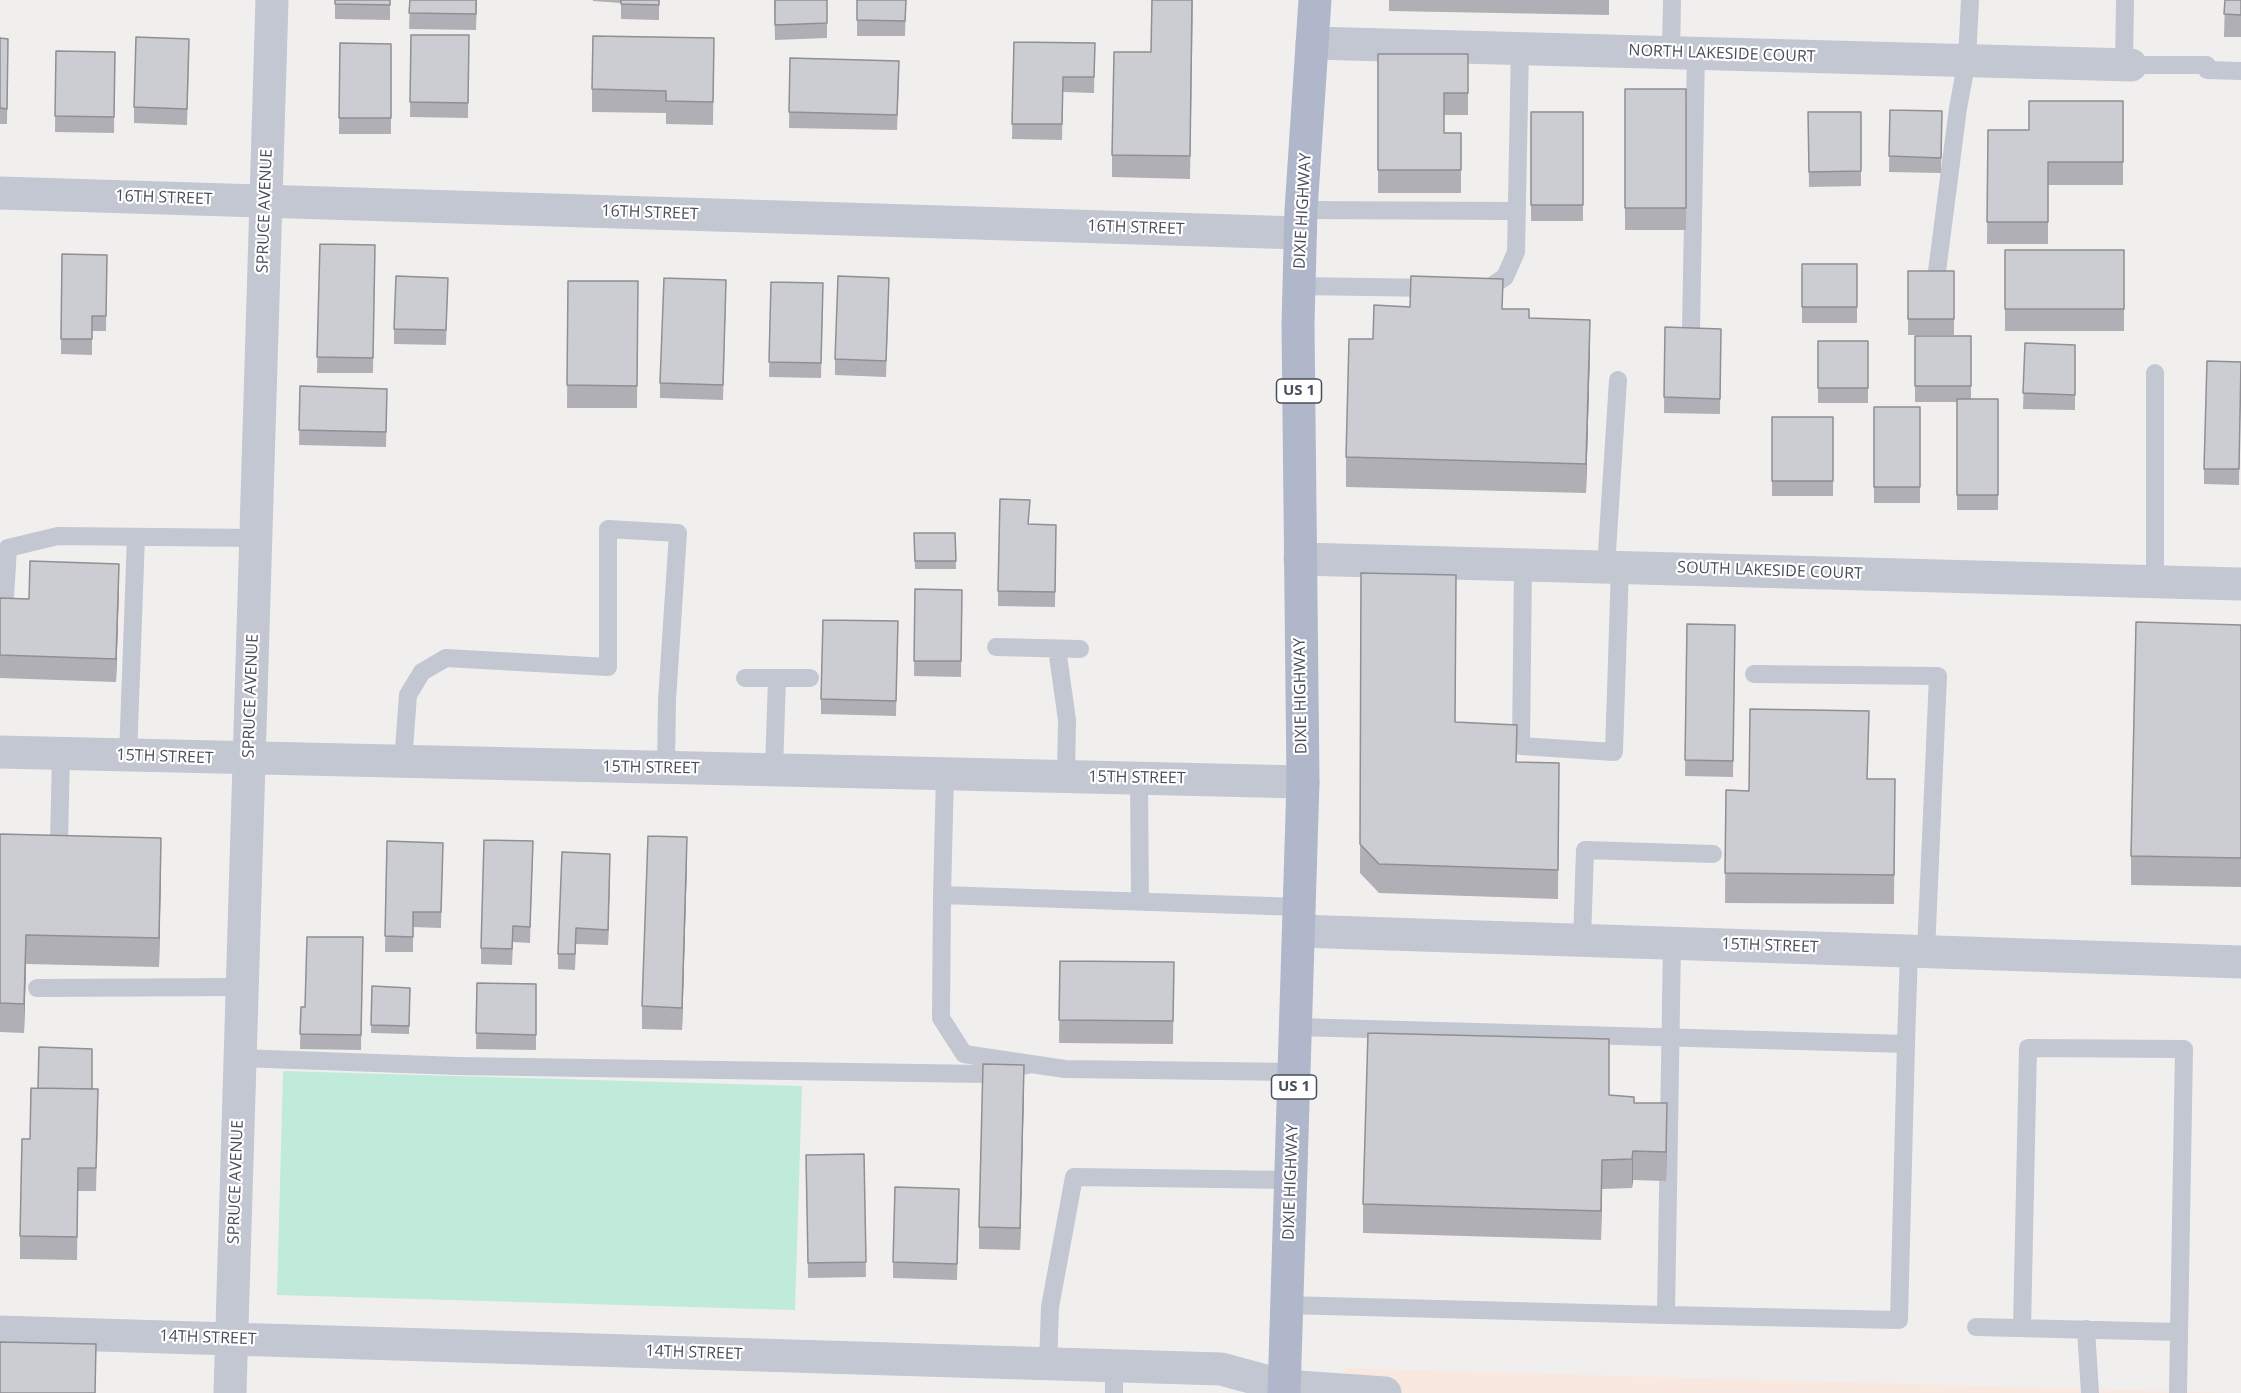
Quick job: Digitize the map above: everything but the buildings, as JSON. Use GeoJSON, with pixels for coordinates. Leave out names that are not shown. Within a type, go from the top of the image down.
{"type":"FeatureCollection","features":[{"type":"Feature","properties":{"kind":"main road","name":"DIXIE HIGHWAY"},"geometry":{"type":"LineString","coordinates":[[1284,1390],[1303,782],[1299,286],[1315,0]]}},
{"type":"Feature","properties":{"kind":"street","name":"SPRUCE AVENUE"},"geometry":{"type":"LineString","coordinates":[[230,1393],[272,0]]}},
{"type":"Feature","properties":{"kind":"street","name":"NORTH LAKESIDE COURT"},"geometry":{"type":"LineString","coordinates":[[1312,43],[2128,65]]}},
{"type":"Feature","properties":{"kind":"street","name":"16TH STREET"},"geometry":{"type":"LineString","coordinates":[[0,193],[266,201],[1301,222]]}},
{"type":"Feature","properties":{"kind":"street","name":"SOUTH LAKESIDE COURT"},"geometry":{"type":"LineString","coordinates":[[1300,559],[2241,584]]}},
{"type":"Feature","properties":{"kind":"street","name":"15TH STREET"},"geometry":{"type":"LineString","coordinates":[[0,752],[1303,782]]}},
{"type":"Feature","properties":{"kind":"street","name":"15TH STREET"},"geometry":{"type":"LineString","coordinates":[[1299,919],[1582,940],[2241,962]]}},
{"type":"Feature","properties":{"kind":"street","name":"14TH STREET"},"geometry":{"type":"LineString","coordinates":[[0,1332],[1048,1364],[1114,1379],[1221,1369],[1284,1390],[1386,1393]]}},
{"type":"Feature","properties":{"kind":"lane"},"geometry":{"type":"LineString","coordinates":[[1672,0],[1684,53],[1691,330]]}},
{"type":"Feature","properties":{"kind":"lane"},"geometry":{"type":"LineString","coordinates":[[1936,279],[1958,108],[1967,60],[1970,0]]}},
{"type":"Feature","properties":{"kind":"lane"},"geometry":{"type":"LineString","coordinates":[[2125,0],[2128,65],[2241,71]]}},
{"type":"Feature","properties":{"kind":"lane"},"geometry":{"type":"LineString","coordinates":[[1299,286],[1486,289],[1505,277],[1516,252],[1520,48]]}},
{"type":"Feature","properties":{"kind":"lane"},"geometry":{"type":"LineString","coordinates":[[1301,222],[1517,211]]}},
{"type":"Feature","properties":{"kind":"lane"},"geometry":{"type":"LineString","coordinates":[[2155,373],[2155,582]]}},
{"type":"Feature","properties":{"kind":"lane"},"geometry":{"type":"LineString","coordinates":[[1523,565],[1521,746],[1614,752],[1613,567],[1618,380]]}},
{"type":"Feature","properties":{"kind":"lane"},"geometry":{"type":"LineString","coordinates":[[402,763],[408,695],[422,672],[446,658],[608,667],[608,529],[678,533],[667,700],[666,768]]}},
{"type":"Feature","properties":{"kind":"lane"},"geometry":{"type":"LineString","coordinates":[[4,614],[8,548],[58,536],[255,538]]}},
{"type":"Feature","properties":{"kind":"lane"},"geometry":{"type":"LineString","coordinates":[[128,756],[136,537]]}},
{"type":"Feature","properties":{"kind":"lane"},"geometry":{"type":"LineString","coordinates":[[996,647],[1080,650]]}},
{"type":"Feature","properties":{"kind":"lane"},"geometry":{"type":"LineString","coordinates":[[1057,649],[1067,720],[1066,777]]}},
{"type":"Feature","properties":{"kind":"lane"},"geometry":{"type":"LineString","coordinates":[[1287,1305],[1899,1320],[1906,1044],[1917,951],[1938,675],[1754,674]]}},
{"type":"Feature","properties":{"kind":"lane"},"geometry":{"type":"LineString","coordinates":[[745,678],[810,678]]}},
{"type":"Feature","properties":{"kind":"lane"},"geometry":{"type":"LineString","coordinates":[[774,770],[777,678]]}},
{"type":"Feature","properties":{"kind":"lane"},"geometry":{"type":"LineString","coordinates":[[59,843],[61,754]]}},
{"type":"Feature","properties":{"kind":"lane"},"geometry":{"type":"LineString","coordinates":[[945,774],[941,1018],[964,1054],[1065,1069],[1295,1072]]}},
{"type":"Feature","properties":{"kind":"lane"},"geometry":{"type":"LineString","coordinates":[[1139,778],[1140,902]]}},
{"type":"Feature","properties":{"kind":"lane"},"geometry":{"type":"LineString","coordinates":[[35,843],[82,844]]}},
{"type":"Feature","properties":{"kind":"lane"},"geometry":{"type":"LineString","coordinates":[[1582,940],[1585,850],[1713,854]]}},
{"type":"Feature","properties":{"kind":"lane"},"geometry":{"type":"LineString","coordinates":[[942,895],[1140,902],[1299,919]]}},
{"type":"Feature","properties":{"kind":"lane"},"geometry":{"type":"LineString","coordinates":[[1666,1315],[1672,943]]}},
{"type":"Feature","properties":{"kind":"lane"},"geometry":{"type":"LineString","coordinates":[[37,988],[242,987]]}},
{"type":"Feature","properties":{"kind":"lane"},"geometry":{"type":"LineString","coordinates":[[1296,1027],[1906,1044]]}},
{"type":"Feature","properties":{"kind":"lane"},"geometry":{"type":"LineString","coordinates":[[2022,1328],[2028,1048],[2184,1050],[2178,1393]]}},
{"type":"Feature","properties":{"kind":"lane"},"geometry":{"type":"LineString","coordinates":[[240,1058],[458,1066],[984,1074],[1032,1064]]}},
{"type":"Feature","properties":{"kind":"lane"},"geometry":{"type":"LineString","coordinates":[[1048,1364],[1050,1307],[1074,1177],[1291,1180]]}},
{"type":"Feature","properties":{"kind":"lane"},"geometry":{"type":"LineString","coordinates":[[1976,1327],[2178,1332]]}},
{"type":"Feature","properties":{"kind":"lane"},"geometry":{"type":"LineString","coordinates":[[2086,1329],[2090,1393]]}},
{"type":"Feature","properties":{"kind":"shaded area"},"geometry":{"type":"Polygon","coordinates":[[[1345,1368],[2234,1393],[1344,1393],[1345,1368]]]}},
{"type":"Feature","properties":{"kind":"green space"},"geometry":{"type":"Polygon","coordinates":[[[283,1071],[802,1086],[795,1310],[277,1295],[283,1071]]]}}]}
